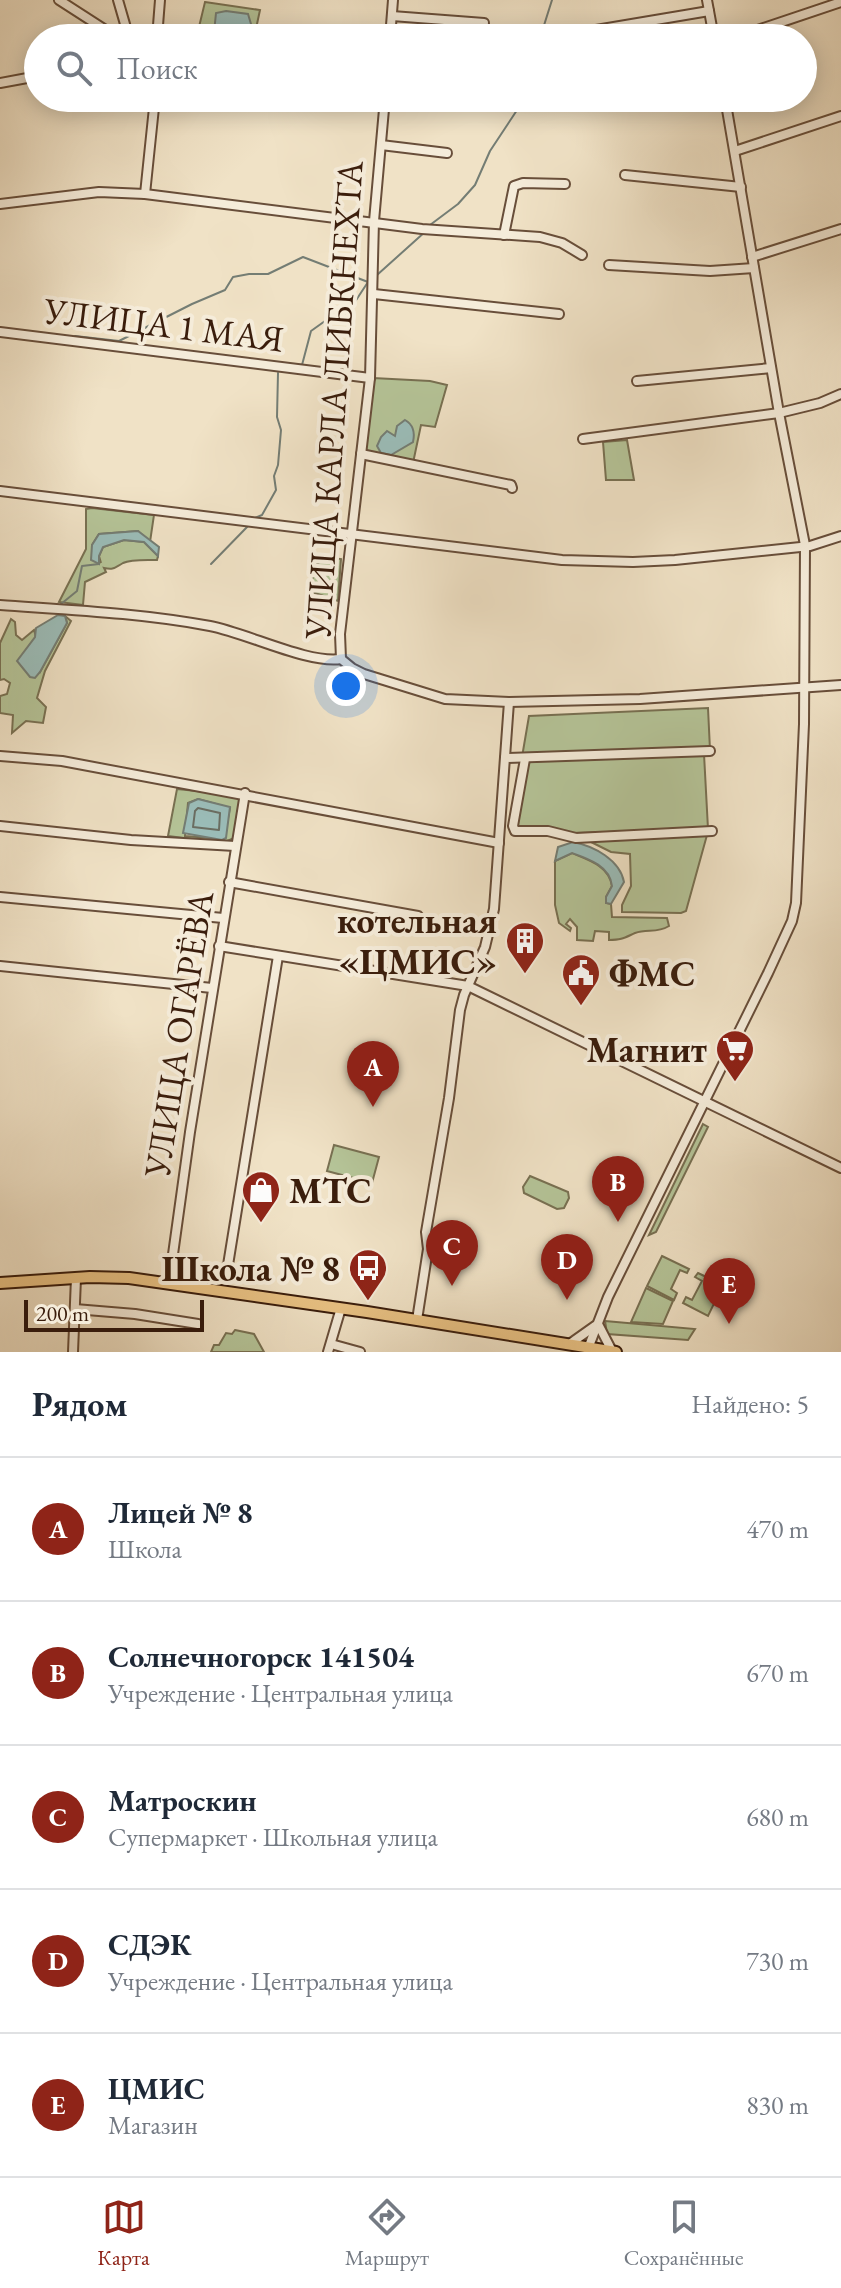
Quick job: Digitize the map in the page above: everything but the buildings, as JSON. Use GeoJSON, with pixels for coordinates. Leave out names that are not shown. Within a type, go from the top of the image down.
{"type":"FeatureCollection","features":[{"type":"Feature","properties":{"kind":"main road"},"geometry":{"type":"LineString","coordinates":[[0,1283],[111,1277],[169,1283],[614,1352]]}},
{"type":"Feature","properties":{"kind":"street"},"geometry":{"type":"LineString","coordinates":[[59,0],[96,24]]}},
{"type":"Feature","properties":{"kind":"street"},"geometry":{"type":"LineString","coordinates":[[118,0],[125,24]]}},
{"type":"Feature","properties":{"kind":"street"},"geometry":{"type":"LineString","coordinates":[[158,24],[160,0]]}},
{"type":"Feature","properties":{"kind":"street"},"geometry":{"type":"LineString","coordinates":[[391,24],[393,0]]}},
{"type":"Feature","properties":{"kind":"street"},"geometry":{"type":"LineString","coordinates":[[707,0],[711,24]]}},
{"type":"Feature","properties":{"kind":"street"},"geometry":{"type":"LineString","coordinates":[[776,24],[841,2]]}},
{"type":"Feature","properties":{"kind":"street"},"geometry":{"type":"LineString","coordinates":[[632,24],[709,11]]}},
{"type":"Feature","properties":{"kind":"street"},"geometry":{"type":"LineString","coordinates":[[392,16],[484,23]]}},
{"type":"Feature","properties":{"kind":"street"},"geometry":{"type":"LineString","coordinates":[[0,83],[24,79]]}},
{"type":"Feature","properties":{"kind":"street"},"geometry":{"type":"LineString","coordinates":[[145,194],[154,112]]}},
{"type":"Feature","properties":{"kind":"street","name":"УЛИЦА КАРЛА ЛИБКНЕХТА"},"geometry":{"type":"LineString","coordinates":[[341,659],[340,634],[370,378],[374,221],[384,112]]}},
{"type":"Feature","properties":{"kind":"street"},"geometry":{"type":"LineString","coordinates":[[589,1346],[608,1297],[706,1101],[793,916],[798,873],[805,545],[728,112]]}},
{"type":"Feature","properties":{"kind":"street"},"geometry":{"type":"LineString","coordinates":[[735,151],[841,116]]}},
{"type":"Feature","properties":{"kind":"street"},"geometry":{"type":"LineString","coordinates":[[381,145],[447,153]]}},
{"type":"Feature","properties":{"kind":"street"},"geometry":{"type":"LineString","coordinates":[[625,175],[741,187]]}},
{"type":"Feature","properties":{"kind":"street"},"geometry":{"type":"LineString","coordinates":[[504,235],[514,186],[523,183],[565,184]]}},
{"type":"Feature","properties":{"kind":"street"},"geometry":{"type":"LineString","coordinates":[[0,204],[99,192],[145,194],[422,229],[552,240],[582,255]]}},
{"type":"Feature","properties":{"kind":"street"},"geometry":{"type":"LineString","coordinates":[[752,257],[841,229]]}},
{"type":"Feature","properties":{"kind":"street"},"geometry":{"type":"LineString","coordinates":[[609,265],[710,271],[754,268]]}},
{"type":"Feature","properties":{"kind":"street"},"geometry":{"type":"LineString","coordinates":[[374,294],[559,314]]}},
{"type":"Feature","properties":{"kind":"street","name":"УЛИЦА 1 МАЯ"},"geometry":{"type":"LineString","coordinates":[[0,332],[370,378]]}},
{"type":"Feature","properties":{"kind":"street"},"geometry":{"type":"LineString","coordinates":[[637,381],[771,368]]}},
{"type":"Feature","properties":{"kind":"street"},"geometry":{"type":"LineString","coordinates":[[583,439],[779,413],[820,403],[841,394]]}},
{"type":"Feature","properties":{"kind":"street"},"geometry":{"type":"LineString","coordinates":[[361,454],[511,485],[512,488]]}},
{"type":"Feature","properties":{"kind":"street"},"geometry":{"type":"LineString","coordinates":[[0,491],[521,557],[605,562],[675,560],[817,545],[841,536]]}},
{"type":"Feature","properties":{"kind":"street"},"geometry":{"type":"LineString","coordinates":[[0,605],[181,621],[240,633],[312,656],[341,659],[364,674],[438,698],[509,702],[654,698],[841,685]]}},
{"type":"Feature","properties":{"kind":"street"},"geometry":{"type":"LineString","coordinates":[[417,1320],[428,1249],[426,1232],[449,1098],[461,1004],[485,947],[492,921],[509,702]]}},
{"type":"Feature","properties":{"kind":"street"},"geometry":{"type":"LineString","coordinates":[[505,758],[710,751]]}},
{"type":"Feature","properties":{"kind":"street"},"geometry":{"type":"LineString","coordinates":[[0,756],[62,761],[499,843]]}},
{"type":"Feature","properties":{"kind":"street"},"geometry":{"type":"LineString","coordinates":[[525,759],[513,826],[515,831],[548,831],[576,838],[712,831]]}},
{"type":"Feature","properties":{"kind":"street","name":"УЛИЦА ОГАРЁВА"},"geometry":{"type":"LineString","coordinates":[[169,1283],[212,988],[245,793]]}},
{"type":"Feature","properties":{"kind":"street"},"geometry":{"type":"LineString","coordinates":[[0,826],[131,840],[235,846]]}},
{"type":"Feature","properties":{"kind":"street"},"geometry":{"type":"LineString","coordinates":[[229,882],[418,916]]}},
{"type":"Feature","properties":{"kind":"street"},"geometry":{"type":"LineString","coordinates":[[0,897],[223,918]]}},
{"type":"Feature","properties":{"kind":"street"},"geometry":{"type":"LineString","coordinates":[[219,946],[468,986],[841,1168]]}},
{"type":"Feature","properties":{"kind":"street"},"geometry":{"type":"LineString","coordinates":[[172,1262],[221,1272],[228,1265],[278,956]]}},
{"type":"Feature","properties":{"kind":"street"},"geometry":{"type":"LineString","coordinates":[[0,966],[212,988]]}},
{"type":"Feature","properties":{"kind":"street"},"geometry":{"type":"LineString","coordinates":[[73,1352],[76,1278]]}},
{"type":"Feature","properties":{"kind":"street"},"geometry":{"type":"LineString","coordinates":[[341,1308],[329,1348],[360,1352]]}},
{"type":"Feature","properties":{"kind":"street"},"geometry":{"type":"LineString","coordinates":[[75,1309],[198,1324]]}},
{"type":"Feature","properties":{"kind":"street"},"geometry":{"type":"LineString","coordinates":[[573,1347],[598,1323]]}},
{"type":"Feature","properties":{"kind":"street"},"geometry":{"type":"LineString","coordinates":[[598,1323],[614,1352]]}},
{"type":"Feature","properties":{"kind":"green space"},"geometry":{"type":"Polygon","coordinates":[[[205,2],[260,10],[257,24],[200,24],[205,2]]]}},
{"type":"Feature","properties":{"kind":"green space"},"geometry":{"type":"Polygon","coordinates":[[[373,378],[447,385],[435,427],[421,425],[413,463],[365,453],[373,378]]]}},
{"type":"Feature","properties":{"kind":"green space"},"geometry":{"type":"Polygon","coordinates":[[[627,440],[634,480],[606,480],[603,442],[627,440]]]}},
{"type":"Feature","properties":{"kind":"green space"},"geometry":{"type":"Polygon","coordinates":[[[86,509],[154,515],[150,542],[138,531],[99,534],[92,545],[101,563],[99,556],[103,547],[124,540],[144,542],[158,556],[157,560],[130,561],[114,568],[104,568],[106,572],[85,582],[83,605],[59,602],[86,549],[86,509]]]}},
{"type":"Feature","properties":{"kind":"green space"},"geometry":{"type":"Polygon","coordinates":[[[325,557],[341,559],[338,601],[312,592],[313,568],[325,557]]]}},
{"type":"Feature","properties":{"kind":"green space"},"geometry":{"type":"Polygon","coordinates":[[[65,616],[71,621],[45,671],[37,698],[46,707],[43,723],[26,721],[12,733],[13,715],[0,713],[0,696],[7,694],[10,683],[0,680],[0,643],[11,619],[15,622],[16,635],[22,640],[34,630],[36,637],[24,653],[40,672],[67,623],[65,616]]]}},
{"type":"Feature","properties":{"kind":"green space"},"geometry":{"type":"Polygon","coordinates":[[[708,708],[710,750],[522,757],[529,716],[708,708]]]}},
{"type":"Feature","properties":{"kind":"green space"},"geometry":{"type":"Polygon","coordinates":[[[704,754],[708,829],[573,833],[516,829],[526,760],[704,754]]]}},
{"type":"Feature","properties":{"kind":"green space"},"geometry":{"type":"Polygon","coordinates":[[[177,789],[236,795],[240,798],[234,838],[223,843],[168,836],[177,789]],[[198,799],[188,803],[185,836],[224,839],[230,808],[198,799]]]}},
{"type":"Feature","properties":{"kind":"green space"},"geometry":{"type":"Polygon","coordinates":[[[707,835],[686,911],[681,913],[622,912],[631,886],[630,854],[611,852],[587,840],[707,835]]]}},
{"type":"Feature","properties":{"kind":"green space"},"geometry":{"type":"Polygon","coordinates":[[[572,853],[607,873],[612,886],[606,903],[611,904],[612,917],[667,918],[669,926],[613,940],[609,940],[609,932],[595,931],[593,941],[577,940],[577,927],[570,919],[566,924],[570,931],[559,923],[555,905],[555,861],[572,853]]]}},
{"type":"Feature","properties":{"kind":"green space"},"geometry":{"type":"Polygon","coordinates":[[[703,1124],[708,1127],[656,1232],[649,1235],[703,1124]]]}},
{"type":"Feature","properties":{"kind":"green space"},"geometry":{"type":"Polygon","coordinates":[[[334,1145],[379,1157],[372,1183],[327,1171],[334,1145]]]}},
{"type":"Feature","properties":{"kind":"green space"},"geometry":{"type":"Polygon","coordinates":[[[530,1176],[568,1192],[569,1198],[564,1208],[557,1209],[524,1193],[523,1187],[530,1176]]]}},
{"type":"Feature","properties":{"kind":"green space"},"geometry":{"type":"Polygon","coordinates":[[[662,1256],[689,1269],[687,1273],[680,1270],[671,1289],[677,1293],[674,1300],[647,1286],[662,1256]]]}},
{"type":"Feature","properties":{"kind":"green space"},"geometry":{"type":"Polygon","coordinates":[[[698,1273],[723,1285],[708,1316],[683,1303],[686,1297],[692,1300],[702,1281],[695,1277],[698,1273]]]}},
{"type":"Feature","properties":{"kind":"green space"},"geometry":{"type":"Polygon","coordinates":[[[646,1288],[673,1301],[663,1324],[631,1322],[646,1288]]]}},
{"type":"Feature","properties":{"kind":"green space"},"geometry":{"type":"Polygon","coordinates":[[[605,1321],[695,1329],[688,1340],[607,1334],[605,1321]]]}},
{"type":"Feature","properties":{"kind":"green space"},"geometry":{"type":"Polygon","coordinates":[[[235,1330],[254,1334],[264,1352],[211,1352],[226,1333],[232,1334],[235,1330]]]}},
{"type":"Feature","properties":{"kind":"water"},"geometry":{"type":"Polygon","coordinates":[[[216,13],[248,14],[251,24],[215,24],[216,13]]]}},
{"type":"Feature","properties":{"kind":"water"},"geometry":{"type":"Polygon","coordinates":[[[405,420],[413,430],[413,442],[391,455],[381,453],[377,446],[381,437],[387,431],[395,436],[397,426],[405,420]]]}},
{"type":"Feature","properties":{"kind":"water"},"geometry":{"type":"Polygon","coordinates":[[[138,531],[159,547],[158,556],[144,542],[124,540],[103,547],[99,564],[91,560],[92,545],[99,534],[138,531]]]}},
{"type":"Feature","properties":{"kind":"water"},"geometry":{"type":"Polygon","coordinates":[[[58,615],[65,616],[67,623],[40,672],[35,678],[30,677],[17,661],[35,637],[36,628],[58,615]]]}},
{"type":"Feature","properties":{"kind":"water"},"geometry":{"type":"Polygon","coordinates":[[[198,799],[230,807],[226,838],[222,840],[183,833],[189,803],[198,799]]]}},
{"type":"Feature","properties":{"kind":"water"},"geometry":{"type":"Polygon","coordinates":[[[573,842],[597,851],[612,861],[622,874],[624,882],[611,904],[606,903],[612,886],[610,879],[598,864],[572,853],[555,861],[558,847],[573,842]]]}},
{"type":"Feature","properties":{"kind":"waterway"},"geometry":{"type":"LineString","coordinates":[[544,24],[552,0]]}},
{"type":"Feature","properties":{"kind":"waterway"},"geometry":{"type":"LineString","coordinates":[[430,225],[458,204],[475,185],[490,151],[516,112]]}},
{"type":"Feature","properties":{"kind":"waterway"},"geometry":{"type":"LineString","coordinates":[[377,275],[426,231]]}},
{"type":"Feature","properties":{"kind":"waterway"},"geometry":{"type":"LineString","coordinates":[[75,336],[119,341],[225,290],[233,277],[268,274],[303,257],[368,282],[345,317],[325,321],[311,331],[302,365],[293,364]]}},
{"type":"Feature","properties":{"kind":"waterway"},"geometry":{"type":"LineString","coordinates":[[255,518],[262,515],[276,490],[274,476],[281,430],[277,417],[278,373]]}},
{"type":"Feature","properties":{"kind":"waterway"},"geometry":{"type":"LineString","coordinates":[[211,564],[249,525]]}},
{"type":"Feature","properties":{"kind":"waterway"},"geometry":{"type":"LineString","coordinates":[[61,604],[77,591],[82,566],[99,564]]}},
{"type":"Feature","properties":{"kind":"place","name":"котельная «ЦМИС»"},"geometry":{"type":"Point","coordinates":[525,975]}},
{"type":"Feature","properties":{"kind":"place","name":"ФМС"},"geometry":{"type":"Point","coordinates":[581,1007]}},
{"type":"Feature","properties":{"kind":"place","name":"Магнит"},"geometry":{"type":"Point","coordinates":[735,1083]}},
{"type":"Feature","properties":{"kind":"place","name":"Лицей № 8"},"geometry":{"type":"Point","coordinates":[373,1107]}},
{"type":"Feature","properties":{"kind":"place","name":"Солнечногорск 141504"},"geometry":{"type":"Point","coordinates":[618,1222]}},
{"type":"Feature","properties":{"kind":"place","name":"МТС"},"geometry":{"type":"Point","coordinates":[261,1224]}},
{"type":"Feature","properties":{"kind":"place","name":"Матроскин"},"geometry":{"type":"Point","coordinates":[452,1286]}},
{"type":"Feature","properties":{"kind":"place","name":"СДЭК"},"geometry":{"type":"Point","coordinates":[567,1300]}},
{"type":"Feature","properties":{"kind":"place","name":"Школа № 8"},"geometry":{"type":"Point","coordinates":[368,1302]}},
{"type":"Feature","properties":{"kind":"place","name":"ЦМИС"},"geometry":{"type":"Point","coordinates":[729,1324]}}]}
